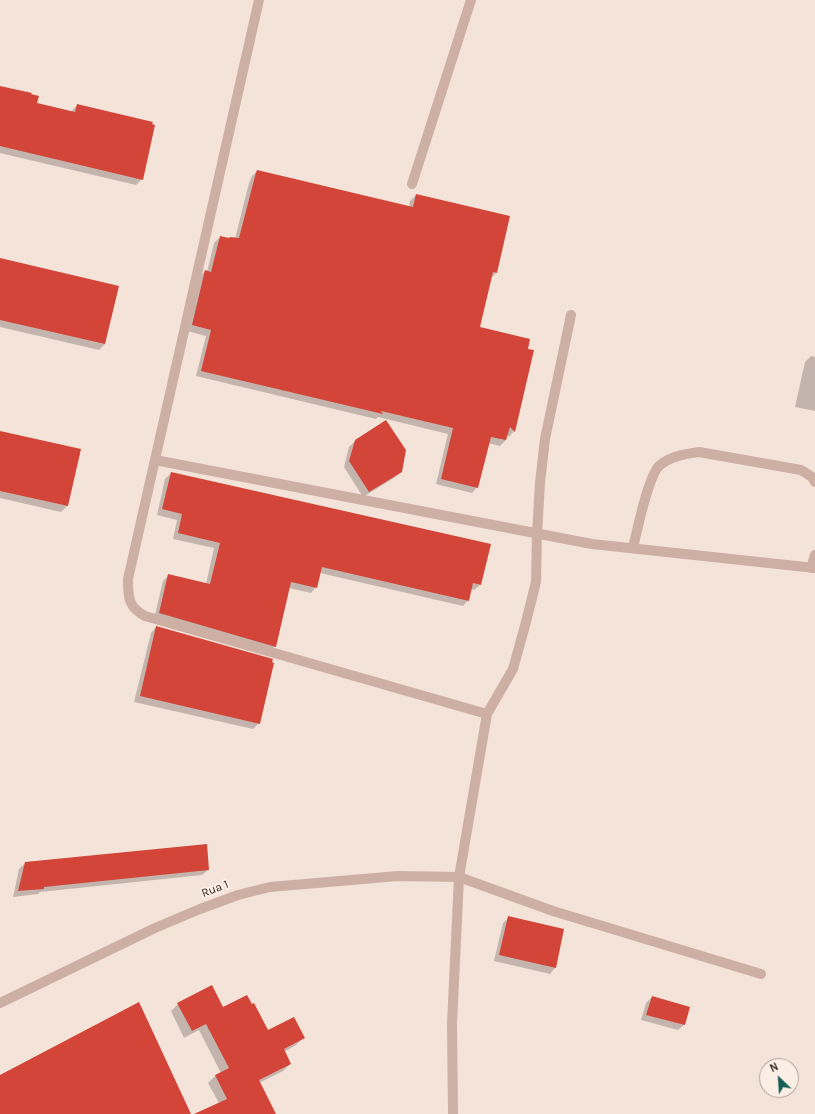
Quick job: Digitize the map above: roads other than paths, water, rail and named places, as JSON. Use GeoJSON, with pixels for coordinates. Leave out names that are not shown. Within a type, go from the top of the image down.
{"type":"FeatureCollection","features":[{"type":"Feature","properties":{"kind":"street"},"geometry":{"type":"LineString","coordinates":[[259,0],[128,579],[128,596],[133,607],[145,616],[487,714]]}},
{"type":"Feature","properties":{"kind":"street"},"geometry":{"type":"LineString","coordinates":[[412,184],[471,0]]}},
{"type":"Feature","properties":{"kind":"street"},"geometry":{"type":"LineString","coordinates":[[453,1114],[452,1024],[460,877],[487,714],[513,669],[536,582],[540,483],[545,439],[571,315]]}},
{"type":"Feature","properties":{"kind":"street"},"geometry":{"type":"LineString","coordinates":[[633,548],[652,479],[658,467],[670,459],[684,454],[699,452],[801,470],[812,477],[815,482]]}},
{"type":"Feature","properties":{"kind":"street"},"geometry":{"type":"LineString","coordinates":[[155,460],[592,544],[813,568],[815,556]]}},
{"type":"Feature","properties":{"kind":"street","name":"Rua 1"},"geometry":{"type":"LineString","coordinates":[[0,1004],[155,928],[238,895],[270,887],[398,876],[460,877],[553,911],[762,974]]}}]}
